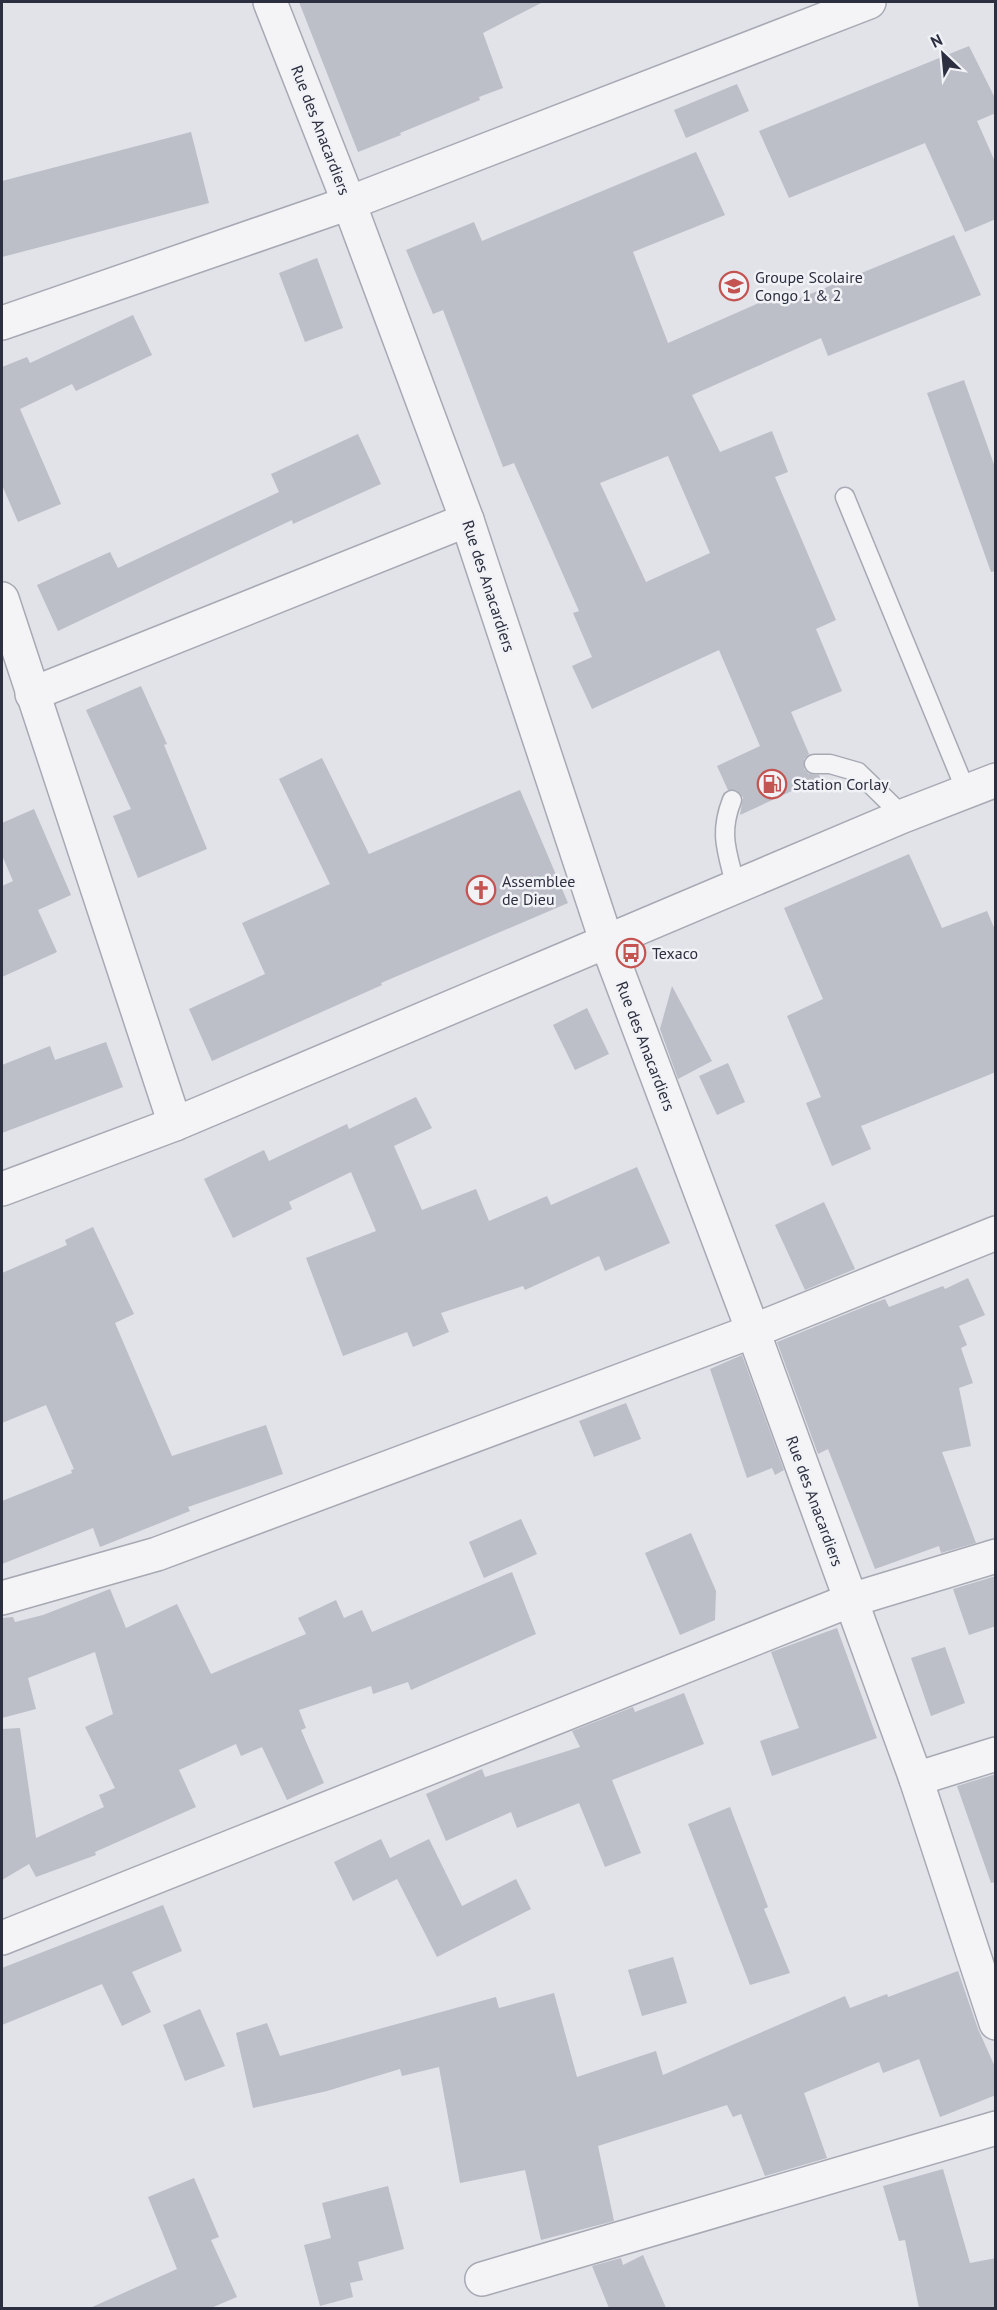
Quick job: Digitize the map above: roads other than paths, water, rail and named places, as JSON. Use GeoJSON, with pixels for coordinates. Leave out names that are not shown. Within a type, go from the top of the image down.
{"type":"FeatureCollection","features":[{"type":"Feature","properties":{"kind":"street","name":"Rue des Anacardiers"},"geometry":{"type":"LineString","coordinates":[[270,2],[350,203],[467,520],[607,943],[753,1331],[916,1779],[996,2023]]}},
{"type":"Feature","properties":{"kind":"street"},"geometry":{"type":"LineString","coordinates":[[2,323],[350,203],[869,2]]}},
{"type":"Feature","properties":{"kind":"street"},"geometry":{"type":"LineString","coordinates":[[32,694],[467,520]]}},
{"type":"Feature","properties":{"kind":"street"},"geometry":{"type":"LineString","coordinates":[[2,599],[176,1124]]}},
{"type":"Feature","properties":{"kind":"street"},"geometry":{"type":"LineString","coordinates":[[2,1189],[176,1124],[903,816],[981,786]]}},
{"type":"Feature","properties":{"kind":"street"},"geometry":{"type":"LineString","coordinates":[[2,1598],[157,1554],[753,1331],[996,1233]]}},
{"type":"Feature","properties":{"kind":"street"},"geometry":{"type":"LineString","coordinates":[[2,1938],[851,1600],[996,1557]]}},
{"type":"Feature","properties":{"kind":"street"},"geometry":{"type":"LineString","coordinates":[[916,1779],[996,1754]]}},
{"type":"Feature","properties":{"kind":"street"},"geometry":{"type":"LineString","coordinates":[[482,2279],[996,2128]]}},
{"type":"Feature","properties":{"kind":"lane"},"geometry":{"type":"LineString","coordinates":[[845,497],[981,786]]}},
{"type":"Feature","properties":{"kind":"lane"},"geometry":{"type":"LineString","coordinates":[[814,764],[830,764],[858,772],[903,816]]}},
{"type":"Feature","properties":{"kind":"lane"},"geometry":{"type":"LineString","coordinates":[[732,800],[726,815],[723,835],[736,888]]}},
{"type":"Feature","properties":{"kind":"place","name":"Groupe Scolaire Congo 1 & 2"},"geometry":{"type":"Point","coordinates":[734,286]}},
{"type":"Feature","properties":{"kind":"place","name":"Station Corlay"},"geometry":{"type":"Point","coordinates":[772,784]}},
{"type":"Feature","properties":{"kind":"place","name":"Assemblee de Dieu"},"geometry":{"type":"Point","coordinates":[481,890]}},
{"type":"Feature","properties":{"kind":"place","name":"Texaco"},"geometry":{"type":"Point","coordinates":[631,953]}}]}
